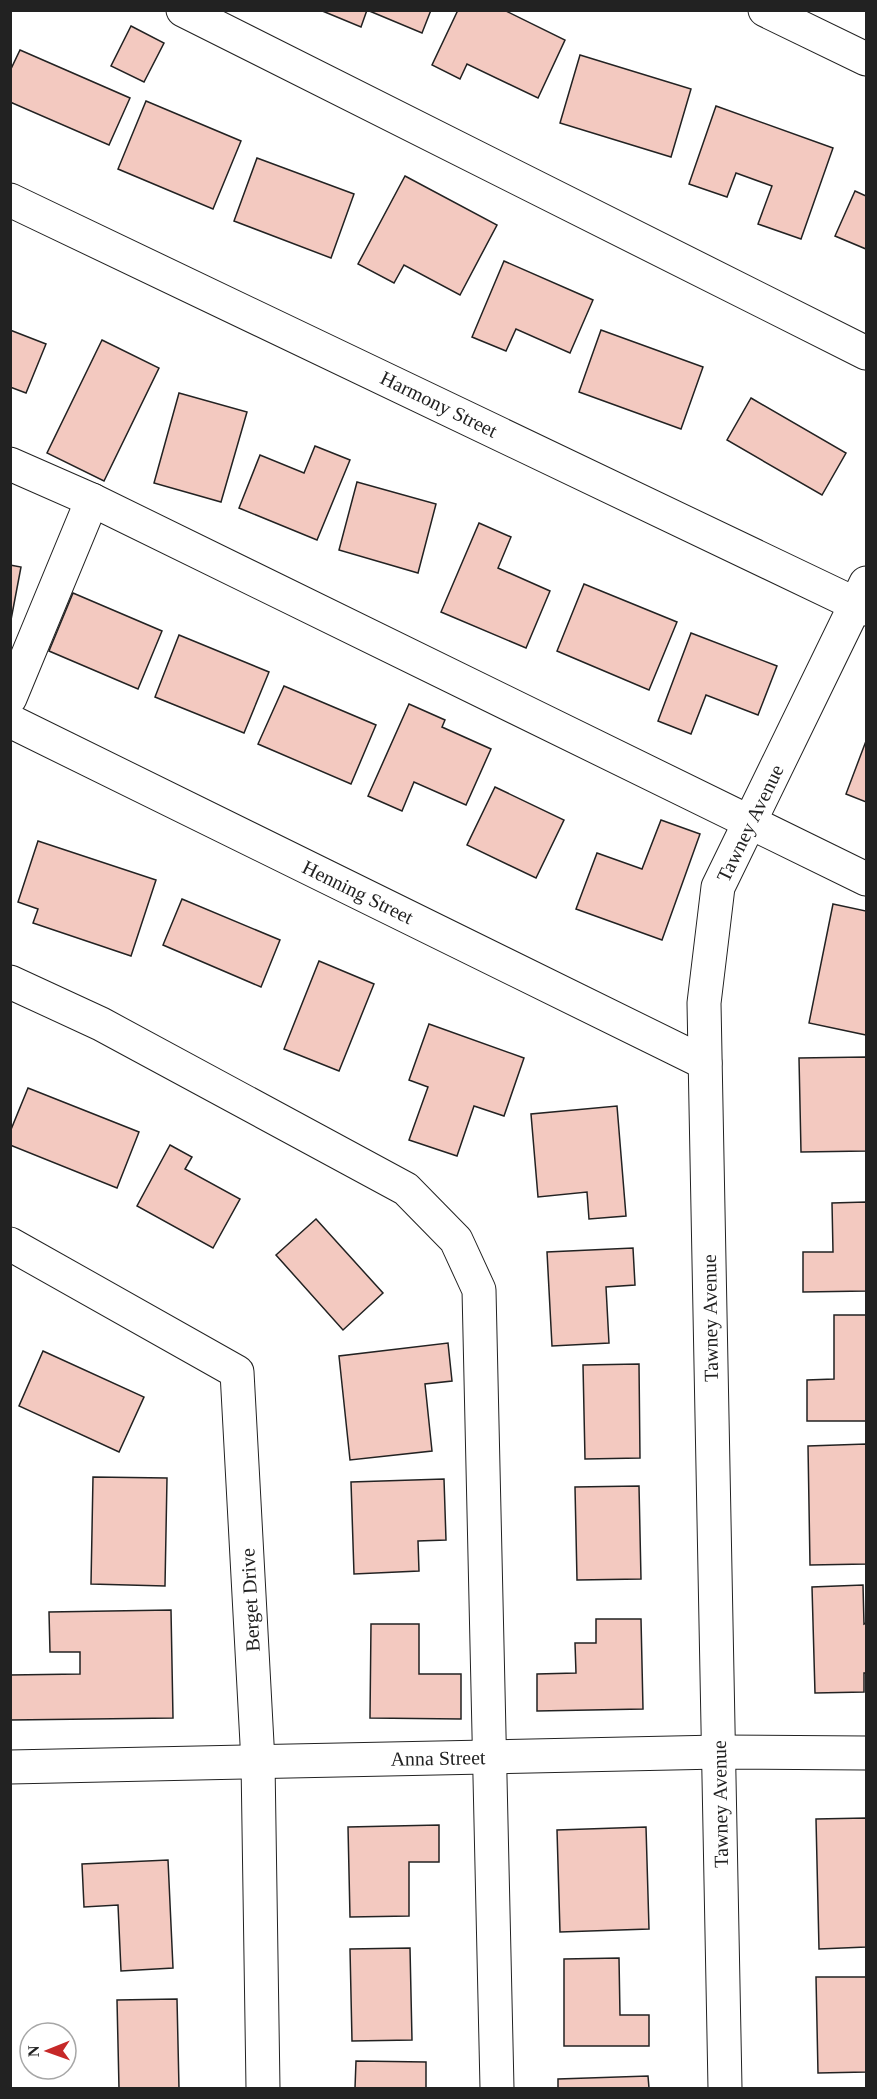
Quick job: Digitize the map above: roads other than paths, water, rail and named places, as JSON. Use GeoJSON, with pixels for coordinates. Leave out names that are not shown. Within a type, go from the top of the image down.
{"type":"FeatureCollection","features":[{"type":"Feature","properties":{"kind":"street"},"geometry":{"type":"LineString","coordinates":[[183,10],[867,353]]}},
{"type":"Feature","properties":{"kind":"street"},"geometry":{"type":"LineString","coordinates":[[765,10],[867,59]]}},
{"type":"Feature","properties":{"kind":"street","name":"Harmony Street"},"geometry":{"type":"LineString","coordinates":[[10,200],[863,599]]}},
{"type":"Feature","properties":{"kind":"street"},"geometry":{"type":"LineString","coordinates":[[10,464],[92,500],[867,879]]}},
{"type":"Feature","properties":{"kind":"street"},"geometry":{"type":"LineString","coordinates":[[10,698],[92,500]]}},
{"type":"Feature","properties":{"kind":"street","name":"Tawney Avenue"},"geometry":{"type":"LineString","coordinates":[[725,2088],[704,1003],[718,887],[863,599]]}},
{"type":"Feature","properties":{"kind":"street","name":"Henning Street"},"geometry":{"type":"LineString","coordinates":[[10,721],[705,1063]]}},
{"type":"Feature","properties":{"kind":"street"},"geometry":{"type":"LineString","coordinates":[[10,982],[101,1024],[406,1189],[456,1240],[479,1290],[497,2088]]}},
{"type":"Feature","properties":{"kind":"street","name":"Berget Drive"},"geometry":{"type":"LineString","coordinates":[[10,1244],[237,1372],[258,1762],[263,2088]]}},
{"type":"Feature","properties":{"kind":"street","name":"Anna Street"},"geometry":{"type":"LineString","coordinates":[[10,1767],[718,1752],[867,1753]]}}]}
